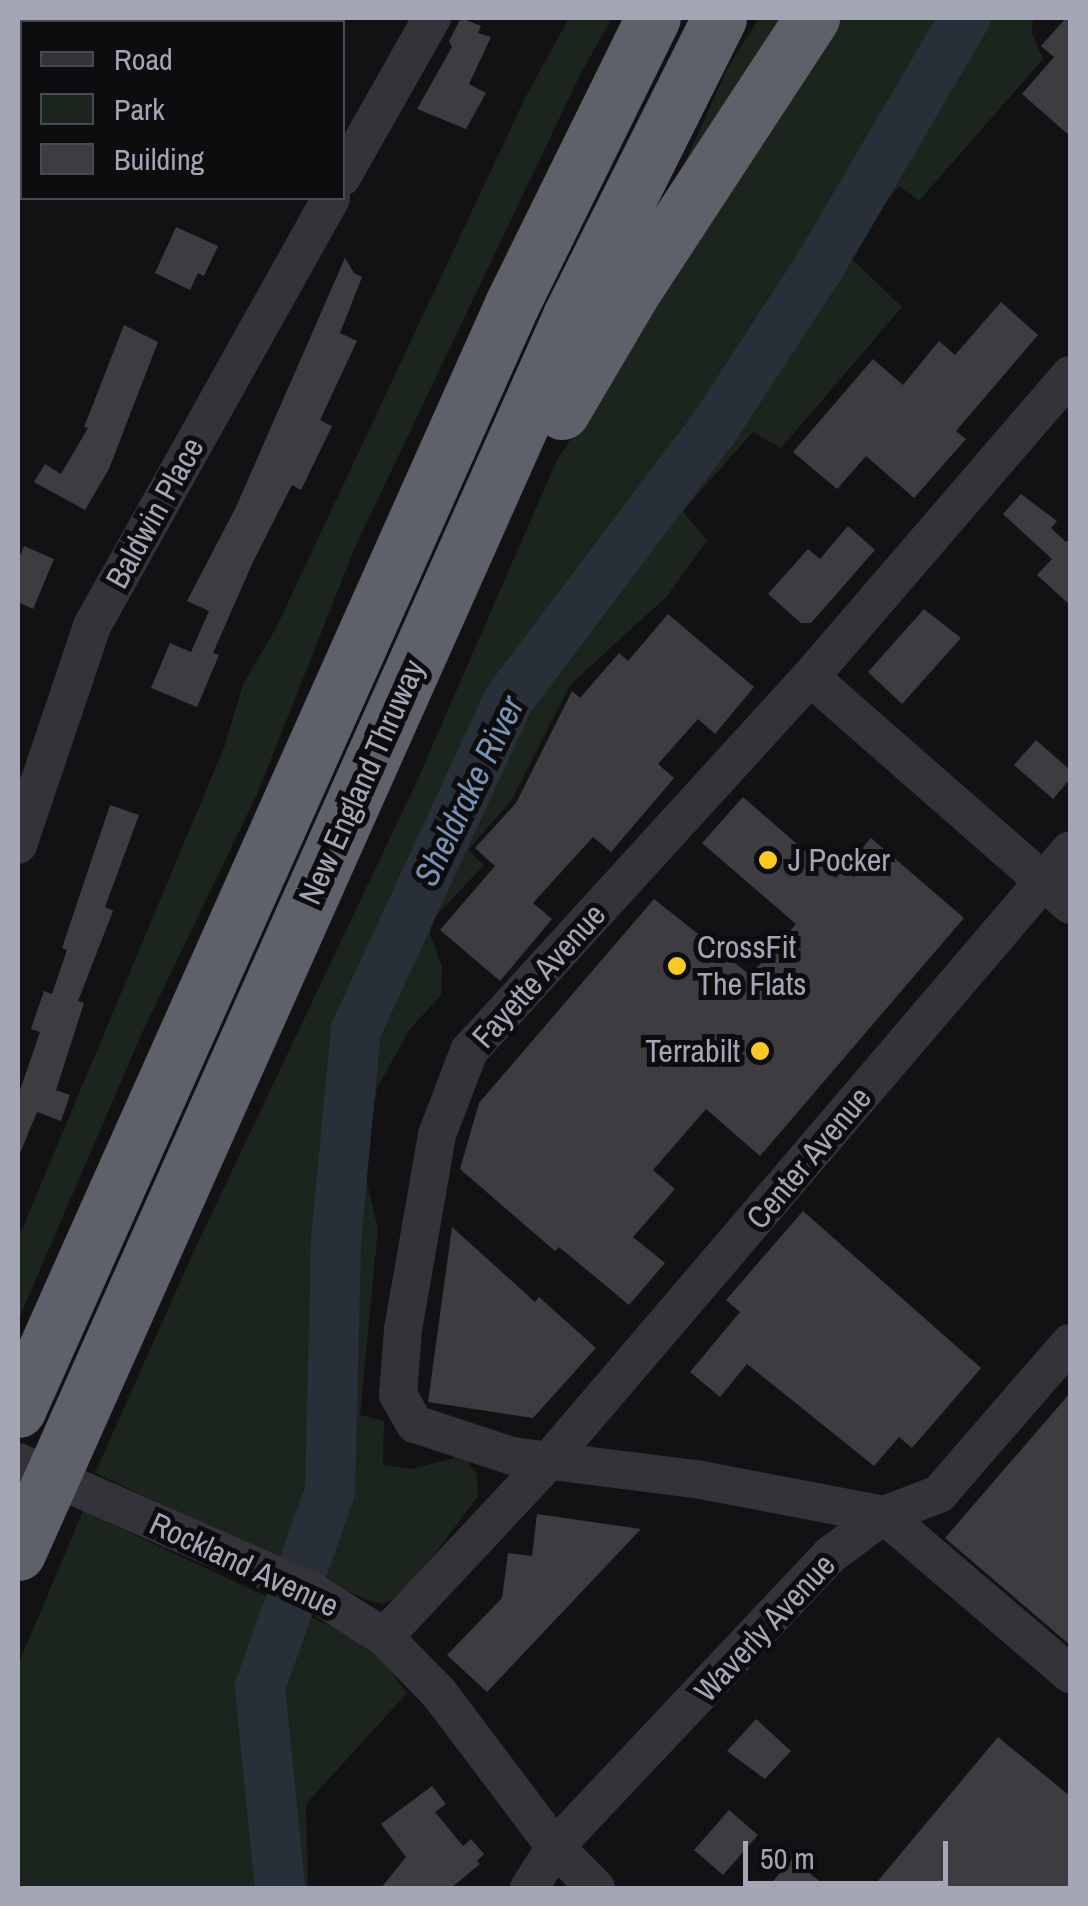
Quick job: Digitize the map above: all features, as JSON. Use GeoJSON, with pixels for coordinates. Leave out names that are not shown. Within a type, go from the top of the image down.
{"type":"FeatureCollection","features":[{"type":"Feature","properties":{"kind":"highway","name":"New England Thruway"},"geometry":{"type":"LineString","coordinates":[[18,1410],[512,304],[596,125],[654,18]]}},
{"type":"Feature","properties":{"kind":"highway","name":"New England Thruway"},"geometry":{"type":"LineString","coordinates":[[18,1553],[592,268],[720,18]]}},
{"type":"Feature","properties":{"kind":"highway"},"geometry":{"type":"LineString","coordinates":[[374,757],[480,582],[593,356],[812,18]]}},
{"type":"Feature","properties":{"kind":"street"},"geometry":{"type":"LineString","coordinates":[[345,172],[432,18]]}},
{"type":"Feature","properties":{"kind":"street","name":"Baldwin Place"},"geometry":{"type":"LineString","coordinates":[[18,845],[92,626],[330,200]]}},
{"type":"Feature","properties":{"kind":"street","name":"Fayette Avenue"},"geometry":{"type":"LineString","coordinates":[[884,1515],[701,1480],[546,1464],[415,1424],[398,1395],[403,1330],[437,1135],[469,1051],[810,677],[1070,375]]}},
{"type":"Feature","properties":{"kind":"street"},"geometry":{"type":"LineString","coordinates":[[810,677],[1057,893]]}},
{"type":"Feature","properties":{"kind":"street","name":"Center Avenue"},"geometry":{"type":"LineString","coordinates":[[546,1464],[1057,893],[1070,850]]}},
{"type":"Feature","properties":{"kind":"street","name":"Waverly Avenue"},"geometry":{"type":"LineString","coordinates":[[529,1888],[555,1847],[830,1554],[884,1515],[939,1494],[1070,1343]]}},
{"type":"Feature","properties":{"kind":"street","name":"Rockland Avenue"},"geometry":{"type":"LineString","coordinates":[[18,1462],[310,1590],[384,1637],[439,1694],[555,1847],[596,1888]]}},
{"type":"Feature","properties":{"kind":"street"},"geometry":{"type":"LineString","coordinates":[[384,1637],[546,1464]]}},
{"type":"Feature","properties":{"kind":"street"},"geometry":{"type":"LineString","coordinates":[[884,1515],[1070,1674]]}},
{"type":"Feature","properties":{"kind":"green space"},"geometry":{"type":"Polygon","coordinates":[[[569,18],[612,18],[581,73],[356,545],[258,792],[142,1033],[18,1321],[18,1239],[225,745],[243,684],[276,628],[525,98],[569,18]]]}},
{"type":"Feature","properties":{"kind":"green space"},"geometry":{"type":"Polygon","coordinates":[[[759,18],[787,18],[684,165],[727,69],[759,18]]]}},
{"type":"Feature","properties":{"kind":"green space"},"geometry":{"type":"Polygon","coordinates":[[[835,18],[1033,18],[1032,33],[1043,59],[919,201],[899,186],[845,252],[902,307],[781,448],[753,432],[683,511],[707,541],[667,596],[570,685],[511,801],[468,850],[484,865],[432,920],[430,934],[442,966],[441,995],[410,1029],[377,1088],[363,1166],[378,1229],[360,1415],[384,1421],[383,1465],[411,1469],[455,1458],[467,1461],[477,1474],[478,1496],[407,1591],[383,1604],[367,1600],[95,1473],[193,1253],[417,781],[556,462],[835,18]]]}},
{"type":"Feature","properties":{"kind":"green space"},"geometry":{"type":"Polygon","coordinates":[[[83,1511],[371,1645],[407,1693],[306,1804],[308,1888],[18,1888],[18,1665],[83,1511]]]}},
{"type":"Feature","properties":{"kind":"building"},"geometry":{"type":"Polygon","coordinates":[[[461,18],[481,26],[478,33],[491,37],[469,84],[486,93],[466,129],[417,109],[452,47],[449,41],[461,18]]]}},
{"type":"Feature","properties":{"kind":"building"},"geometry":{"type":"Polygon","coordinates":[[[1070,18],[1070,136],[1022,94],[1054,57],[1041,46],[1070,18]]]}},
{"type":"Feature","properties":{"kind":"building"},"geometry":{"type":"Polygon","coordinates":[[[176,227],[218,246],[204,276],[198,273],[190,290],[155,273],[176,227]]]}},
{"type":"Feature","properties":{"kind":"building"},"geometry":{"type":"Polygon","coordinates":[[[345,258],[354,273],[362,277],[340,333],[357,341],[320,420],[332,426],[301,490],[292,485],[253,562],[213,653],[219,655],[197,707],[151,688],[170,643],[191,652],[209,611],[187,601],[236,507],[345,258]]]}},
{"type":"Feature","properties":{"kind":"building"},"geometry":{"type":"Polygon","coordinates":[[[1001,302],[1038,335],[956,431],[966,439],[914,498],[866,456],[837,489],[793,452],[873,359],[903,385],[939,341],[955,355],[1001,302]]]}},
{"type":"Feature","properties":{"kind":"building"},"geometry":{"type":"Polygon","coordinates":[[[124,325],[158,342],[109,469],[85,510],[34,482],[45,464],[61,474],[88,428],[84,427],[124,325]]]}},
{"type":"Feature","properties":{"kind":"building"},"geometry":{"type":"Polygon","coordinates":[[[1021,494],[1057,521],[1051,528],[1066,542],[1070,538],[1070,605],[1037,575],[1052,559],[1003,514],[1021,494]]]}},
{"type":"Feature","properties":{"kind":"building"},"geometry":{"type":"Polygon","coordinates":[[[848,526],[875,550],[811,623],[801,623],[768,594],[808,549],[820,559],[848,526]]]}},
{"type":"Feature","properties":{"kind":"building"},"geometry":{"type":"Polygon","coordinates":[[[24,546],[54,559],[33,609],[18,602],[18,561],[24,546]]]}},
{"type":"Feature","properties":{"kind":"building"},"geometry":{"type":"Polygon","coordinates":[[[924,609],[961,638],[902,704],[868,672],[924,609]]]}},
{"type":"Feature","properties":{"kind":"building"},"geometry":{"type":"Polygon","coordinates":[[[668,614],[754,687],[715,734],[698,719],[658,764],[674,778],[611,852],[593,837],[533,903],[552,919],[500,981],[440,930],[495,866],[475,848],[516,803],[572,691],[580,698],[619,653],[628,661],[668,614]]]}},
{"type":"Feature","properties":{"kind":"building"},"geometry":{"type":"Polygon","coordinates":[[[1036,740],[1070,770],[1070,779],[1053,799],[1014,765],[1036,740]]]}},
{"type":"Feature","properties":{"kind":"building"},"geometry":{"type":"Polygon","coordinates":[[[743,797],[836,878],[871,838],[964,918],[760,1156],[706,1109],[653,1170],[675,1189],[633,1237],[665,1263],[629,1305],[559,1247],[555,1251],[460,1169],[479,1103],[654,899],[750,975],[796,924],[702,843],[743,797]]]}},
{"type":"Feature","properties":{"kind":"building"},"geometry":{"type":"Polygon","coordinates":[[[110,805],[139,815],[105,907],[113,911],[78,1001],[84,1003],[56,1090],[70,1095],[61,1121],[37,1112],[18,1158],[18,1096],[40,1032],[31,1029],[44,991],[52,994],[67,950],[62,948],[110,805]]]}},
{"type":"Feature","properties":{"kind":"building"},"geometry":{"type":"Polygon","coordinates":[[[803,1211],[981,1368],[912,1448],[899,1437],[874,1466],[747,1364],[720,1397],[690,1372],[740,1312],[726,1300],[803,1211]]]}},
{"type":"Feature","properties":{"kind":"building"},"geometry":{"type":"Polygon","coordinates":[[[452,1227],[535,1302],[539,1297],[596,1348],[533,1418],[428,1402],[452,1227]]]}},
{"type":"Feature","properties":{"kind":"building"},"geometry":{"type":"Polygon","coordinates":[[[1070,1393],[1070,1645],[945,1538],[1070,1393]]]}},
{"type":"Feature","properties":{"kind":"building"},"geometry":{"type":"Polygon","coordinates":[[[537,1514],[641,1529],[487,1692],[447,1655],[502,1598],[508,1553],[532,1556],[537,1514]]]}},
{"type":"Feature","properties":{"kind":"building"},"geometry":{"type":"Polygon","coordinates":[[[756,1719],[791,1751],[765,1779],[727,1751],[756,1719]]]}},
{"type":"Feature","properties":{"kind":"building"},"geometry":{"type":"Polygon","coordinates":[[[998,1737],[1070,1796],[1070,1888],[872,1888],[998,1737]]]}},
{"type":"Feature","properties":{"kind":"building"},"geometry":{"type":"Polygon","coordinates":[[[432,1786],[446,1804],[435,1812],[463,1846],[471,1839],[484,1854],[477,1861],[480,1864],[451,1888],[381,1888],[406,1857],[381,1824],[432,1786]]]}},
{"type":"Feature","properties":{"kind":"building"},"geometry":{"type":"Polygon","coordinates":[[[729,1810],[758,1835],[723,1875],[694,1850],[729,1810]]]}},
{"type":"Feature","properties":{"kind":"building"},"geometry":{"type":"Polygon","coordinates":[[[792,1859],[828,1888],[767,1888],[792,1859]]]}},
{"type":"Feature","properties":{"kind":"waterway","name":"Sheldrake River"},"geometry":{"type":"LineString","coordinates":[[305,1562],[330,1491],[336,1240],[356,1030],[509,699],[712,431],[819,267],[965,18]]}},
{"type":"Feature","properties":{"kind":"waterway","name":"Sheldrake River"},"geometry":{"type":"LineString","coordinates":[[280,1888],[260,1687],[288,1608]]}},
{"type":"Feature","properties":{"kind":"place","name":"J Pocker"},"geometry":{"type":"Point","coordinates":[768,860]}},
{"type":"Feature","properties":{"kind":"place","name":"CrossFit The Flats"},"geometry":{"type":"Point","coordinates":[677,966]}},
{"type":"Feature","properties":{"kind":"place","name":"Terrabilt"},"geometry":{"type":"Point","coordinates":[760,1051]}}]}
